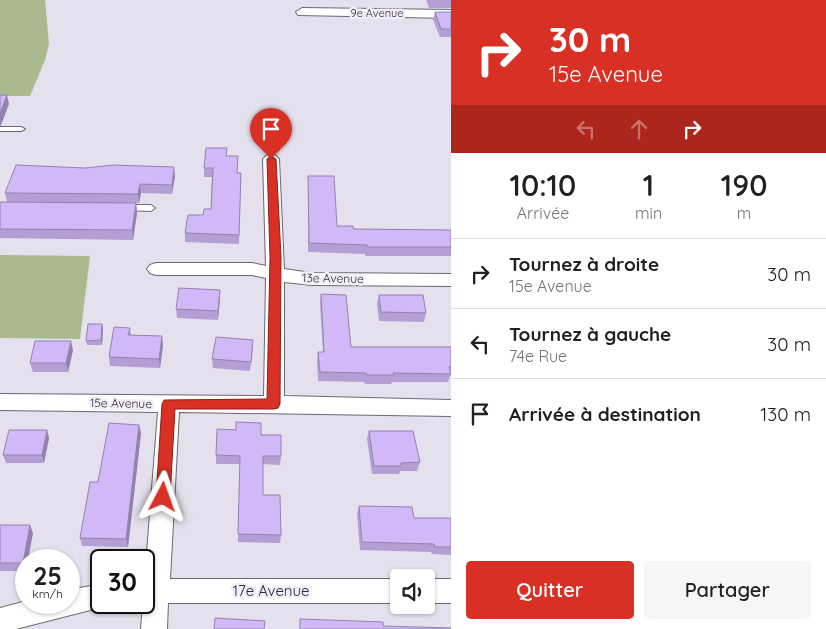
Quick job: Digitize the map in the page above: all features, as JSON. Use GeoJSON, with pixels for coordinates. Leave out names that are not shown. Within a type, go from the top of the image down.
{"type":"FeatureCollection","features":[{"type":"Feature","properties":{"kind":"street","name":"9e Avenue"},"geometry":{"type":"LineString","coordinates":[[302,12],[451,14]]}},
{"type":"Feature","properties":{"kind":"street"},"geometry":{"type":"LineString","coordinates":[[271,159],[275,274],[274,404]]}},
{"type":"Feature","properties":{"kind":"street","name":"13e Avenue"},"geometry":{"type":"LineString","coordinates":[[156,268],[252,269],[275,274],[312,278],[451,280]]}},
{"type":"Feature","properties":{"kind":"street","name":"15e Avenue"},"geometry":{"type":"LineString","coordinates":[[0,402],[274,404],[451,408]]}},
{"type":"Feature","properties":{"kind":"street"},"geometry":{"type":"LineString","coordinates":[[154,549],[169,404]]}},
{"type":"Feature","properties":{"kind":"street","name":"17e Avenue"},"geometry":{"type":"LineString","coordinates":[[155,590],[390,591]]}},
{"type":"Feature","properties":{"kind":"street"},"geometry":{"type":"LineString","coordinates":[[435,591],[451,591]]}},
{"type":"Feature","properties":{"kind":"street"},"geometry":{"type":"LineString","coordinates":[[0,621],[25,614]]}},
{"type":"Feature","properties":{"kind":"street"},"geometry":{"type":"LineString","coordinates":[[152,614],[154,629]]}},
{"type":"Feature","properties":{"kind":"lane"},"geometry":{"type":"LineString","coordinates":[[0,129],[21,129]]}},
{"type":"Feature","properties":{"kind":"lane"},"geometry":{"type":"LineString","coordinates":[[113,208],[150,208]]}},
{"type":"Feature","properties":{"kind":"green space"},"geometry":{"type":"Polygon","coordinates":[[[0,0],[45,0],[49,44],[45,60],[30,96],[0,96],[0,0]]]}},
{"type":"Feature","properties":{"kind":"green space"},"geometry":{"type":"Polygon","coordinates":[[[0,255],[90,256],[80,339],[0,338],[0,255]]]}},
{"type":"Feature","properties":{"kind":"building"},"geometry":{"type":"Polygon","coordinates":[[[435,12],[451,12],[451,29],[441,29],[435,12]]]}},
{"type":"Feature","properties":{"kind":"building"},"geometry":{"type":"Polygon","coordinates":[[[0,95],[7,95],[0,113],[0,95]]]}},
{"type":"Feature","properties":{"kind":"building"},"geometry":{"type":"Polygon","coordinates":[[[206,148],[227,148],[226,156],[238,156],[237,173],[241,173],[239,235],[185,233],[188,215],[203,215],[204,209],[211,209],[213,168],[204,168],[206,148]]]}},
{"type":"Feature","properties":{"kind":"building"},"geometry":{"type":"Polygon","coordinates":[[[16,165],[85,168],[113,165],[174,167],[172,185],[140,184],[138,194],[5,193],[16,165]]]}},
{"type":"Feature","properties":{"kind":"building"},"geometry":{"type":"Polygon","coordinates":[[[308,176],[334,176],[337,226],[353,226],[353,229],[451,230],[451,247],[367,247],[367,245],[309,243],[308,176]]]}},
{"type":"Feature","properties":{"kind":"building"},"geometry":{"type":"Polygon","coordinates":[[[0,202],[136,203],[132,230],[0,229],[0,202]]]}},
{"type":"Feature","properties":{"kind":"building"},"geometry":{"type":"Polygon","coordinates":[[[179,288],[220,290],[218,311],[176,309],[179,288]]]}},
{"type":"Feature","properties":{"kind":"building"},"geometry":{"type":"Polygon","coordinates":[[[321,294],[346,295],[351,347],[451,347],[451,367],[449,367],[451,374],[393,373],[394,375],[367,375],[366,373],[320,372],[318,352],[324,352],[321,294]]]}},
{"type":"Feature","properties":{"kind":"building"},"geometry":{"type":"Polygon","coordinates":[[[379,295],[423,295],[426,313],[381,312],[379,295]]]}},
{"type":"Feature","properties":{"kind":"building"},"geometry":{"type":"Polygon","coordinates":[[[88,324],[102,324],[101,340],[86,341],[88,324]]]}},
{"type":"Feature","properties":{"kind":"building"},"geometry":{"type":"Polygon","coordinates":[[[114,327],[130,328],[128,335],[162,336],[159,359],[109,357],[114,327]]]}},
{"type":"Feature","properties":{"kind":"building"},"geometry":{"type":"Polygon","coordinates":[[[216,337],[253,340],[251,362],[212,359],[216,337]]]}},
{"type":"Feature","properties":{"kind":"building"},"geometry":{"type":"Polygon","coordinates":[[[35,341],[71,341],[66,363],[30,363],[35,341]]]}},
{"type":"Feature","properties":{"kind":"building"},"geometry":{"type":"Polygon","coordinates":[[[236,422],[261,423],[261,435],[281,435],[281,456],[263,456],[263,495],[280,495],[281,535],[238,534],[240,456],[216,455],[217,429],[236,430],[236,422]]]}},
{"type":"Feature","properties":{"kind":"building"},"geometry":{"type":"Polygon","coordinates":[[[109,423],[139,425],[126,539],[80,538],[90,482],[98,482],[109,423]]]}},
{"type":"Feature","properties":{"kind":"building"},"geometry":{"type":"Polygon","coordinates":[[[9,430],[47,430],[42,455],[3,455],[9,430]]]}},
{"type":"Feature","properties":{"kind":"building"},"geometry":{"type":"Polygon","coordinates":[[[369,431],[413,431],[420,462],[401,463],[401,466],[374,466],[369,431]]]}},
{"type":"Feature","properties":{"kind":"building"},"geometry":{"type":"Polygon","coordinates":[[[359,506],[412,507],[414,518],[451,518],[451,547],[435,547],[434,544],[362,542],[359,506]]]}},
{"type":"Feature","properties":{"kind":"building"},"geometry":{"type":"Polygon","coordinates":[[[0,525],[30,525],[26,549],[15,549],[15,563],[0,563],[0,525]]]}},
{"type":"Feature","properties":{"kind":"building"},"geometry":{"type":"Polygon","coordinates":[[[215,618],[265,621],[264,629],[214,629],[215,618]]]}},
{"type":"Feature","properties":{"kind":"building"},"geometry":{"type":"Polygon","coordinates":[[[300,619],[383,622],[383,626],[451,629],[300,629],[300,619]]]}},
{"type":"Feature","properties":{"kind":"route"},"geometry":{"type":"LineString","coordinates":[[163,497],[169,404],[274,404],[275,257],[271,159]]}}]}
